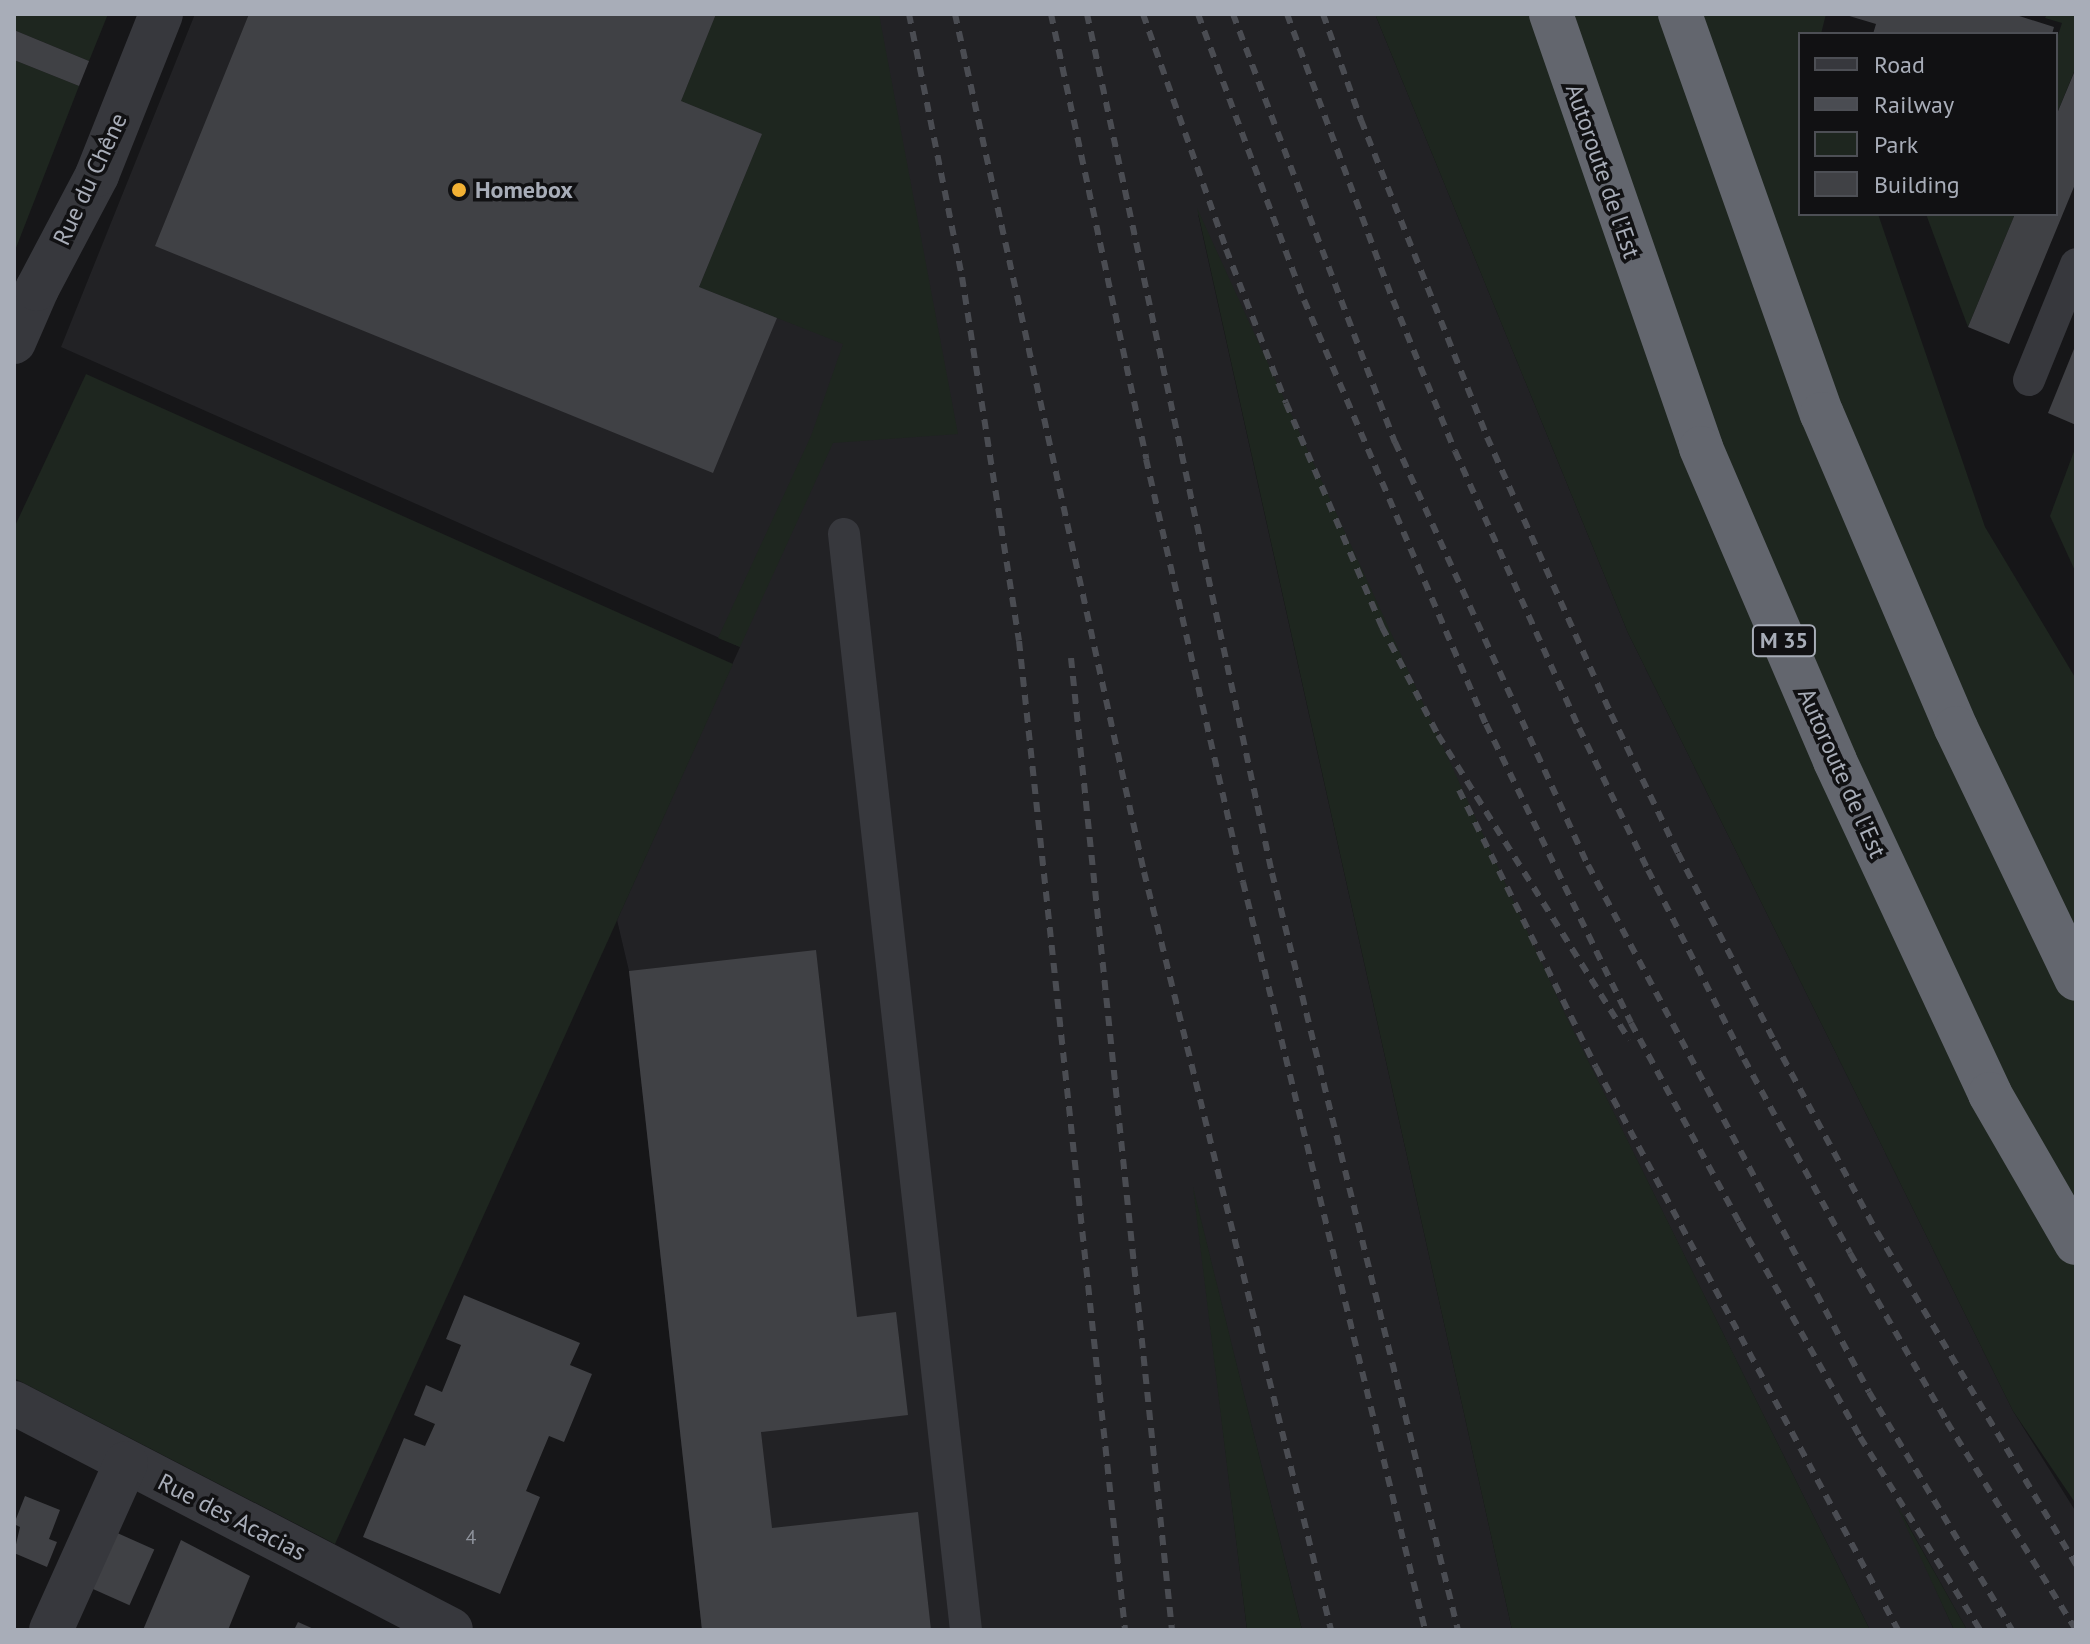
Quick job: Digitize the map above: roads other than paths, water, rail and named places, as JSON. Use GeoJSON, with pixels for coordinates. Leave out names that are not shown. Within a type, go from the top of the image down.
{"type":"FeatureCollection","features":[{"type":"Feature","properties":{"kind":"highway","name":"Autoroute de l’Est"},"geometry":{"type":"LineString","coordinates":[[1551,14],[1707,463],[1835,761],[1984,1081],[2076,1243]]}},
{"type":"Feature","properties":{"kind":"highway"},"geometry":{"type":"LineString","coordinates":[[1680,14],[1822,414],[1956,728],[2076,979]]}},
{"type":"Feature","properties":{"kind":"street","name":"Rue du Chêne"},"geometry":{"type":"LineString","coordinates":[[14,342],[37,289],[97,175],[161,14]]}},
{"type":"Feature","properties":{"kind":"street","name":"Rue des Acacias"},"geometry":{"type":"LineString","coordinates":[[14,1403],[451,1630]]}},
{"type":"Feature","properties":{"kind":"street"},"geometry":{"type":"LineString","coordinates":[[51,1630],[126,1463]]}},
{"type":"Feature","properties":{"kind":"lane"},"geometry":{"type":"LineString","coordinates":[[2029,380],[2076,264]]}},
{"type":"Feature","properties":{"kind":"lane"},"geometry":{"type":"LineString","coordinates":[[844,534],[966,1630]]}},
{"type":"Feature","properties":{"kind":"railway"},"geometry":{"type":"LineString","coordinates":[[909,14],[962,277],[1019,641],[1125,1630]]}},
{"type":"Feature","properties":{"kind":"railway"},"geometry":{"type":"LineString","coordinates":[[955,14],[1144,872],[1331,1630]]}},
{"type":"Feature","properties":{"kind":"railway"},"geometry":{"type":"LineString","coordinates":[[1051,14],[1146,459],[1243,882],[1425,1630]]}},
{"type":"Feature","properties":{"kind":"railway"},"geometry":{"type":"LineString","coordinates":[[1087,14],[1272,873],[1458,1630]]}},
{"type":"Feature","properties":{"kind":"railway"},"geometry":{"type":"LineString","coordinates":[[1143,14],[1226,249],[1286,403],[1382,627],[1438,735],[1629,1040]]}},
{"type":"Feature","properties":{"kind":"railway"},"geometry":{"type":"LineString","coordinates":[[1198,14],[1304,300],[1486,724],[1631,1023],[1739,1222],[1860,1437],[1980,1630]]}},
{"type":"Feature","properties":{"kind":"railway"},"geometry":{"type":"LineString","coordinates":[[1233,14],[1395,442],[1588,865],[1869,1392],[2012,1630]]}},
{"type":"Feature","properties":{"kind":"railway"},"geometry":{"type":"LineString","coordinates":[[1287,14],[1393,300],[1455,451],[1579,728],[1648,870],[1744,1059],[1850,1253],[1947,1422],[2076,1630]]}},
{"type":"Feature","properties":{"kind":"railway"},"geometry":{"type":"LineString","coordinates":[[1323,14],[1361,120],[1487,437],[1611,714],[1678,853],[1774,1041],[1877,1232],[2076,1565]]}},
{"type":"Feature","properties":{"kind":"railway"},"geometry":{"type":"LineString","coordinates":[[1071,658],[1172,1630]]}},
{"type":"Feature","properties":{"kind":"railway"},"geometry":{"type":"LineString","coordinates":[[1459,790],[1596,1067],[1898,1630]]}},
{"type":"Feature","properties":{"kind":"place","name":"Homebox"},"geometry":{"type":"Point","coordinates":[459,190]}}]}
